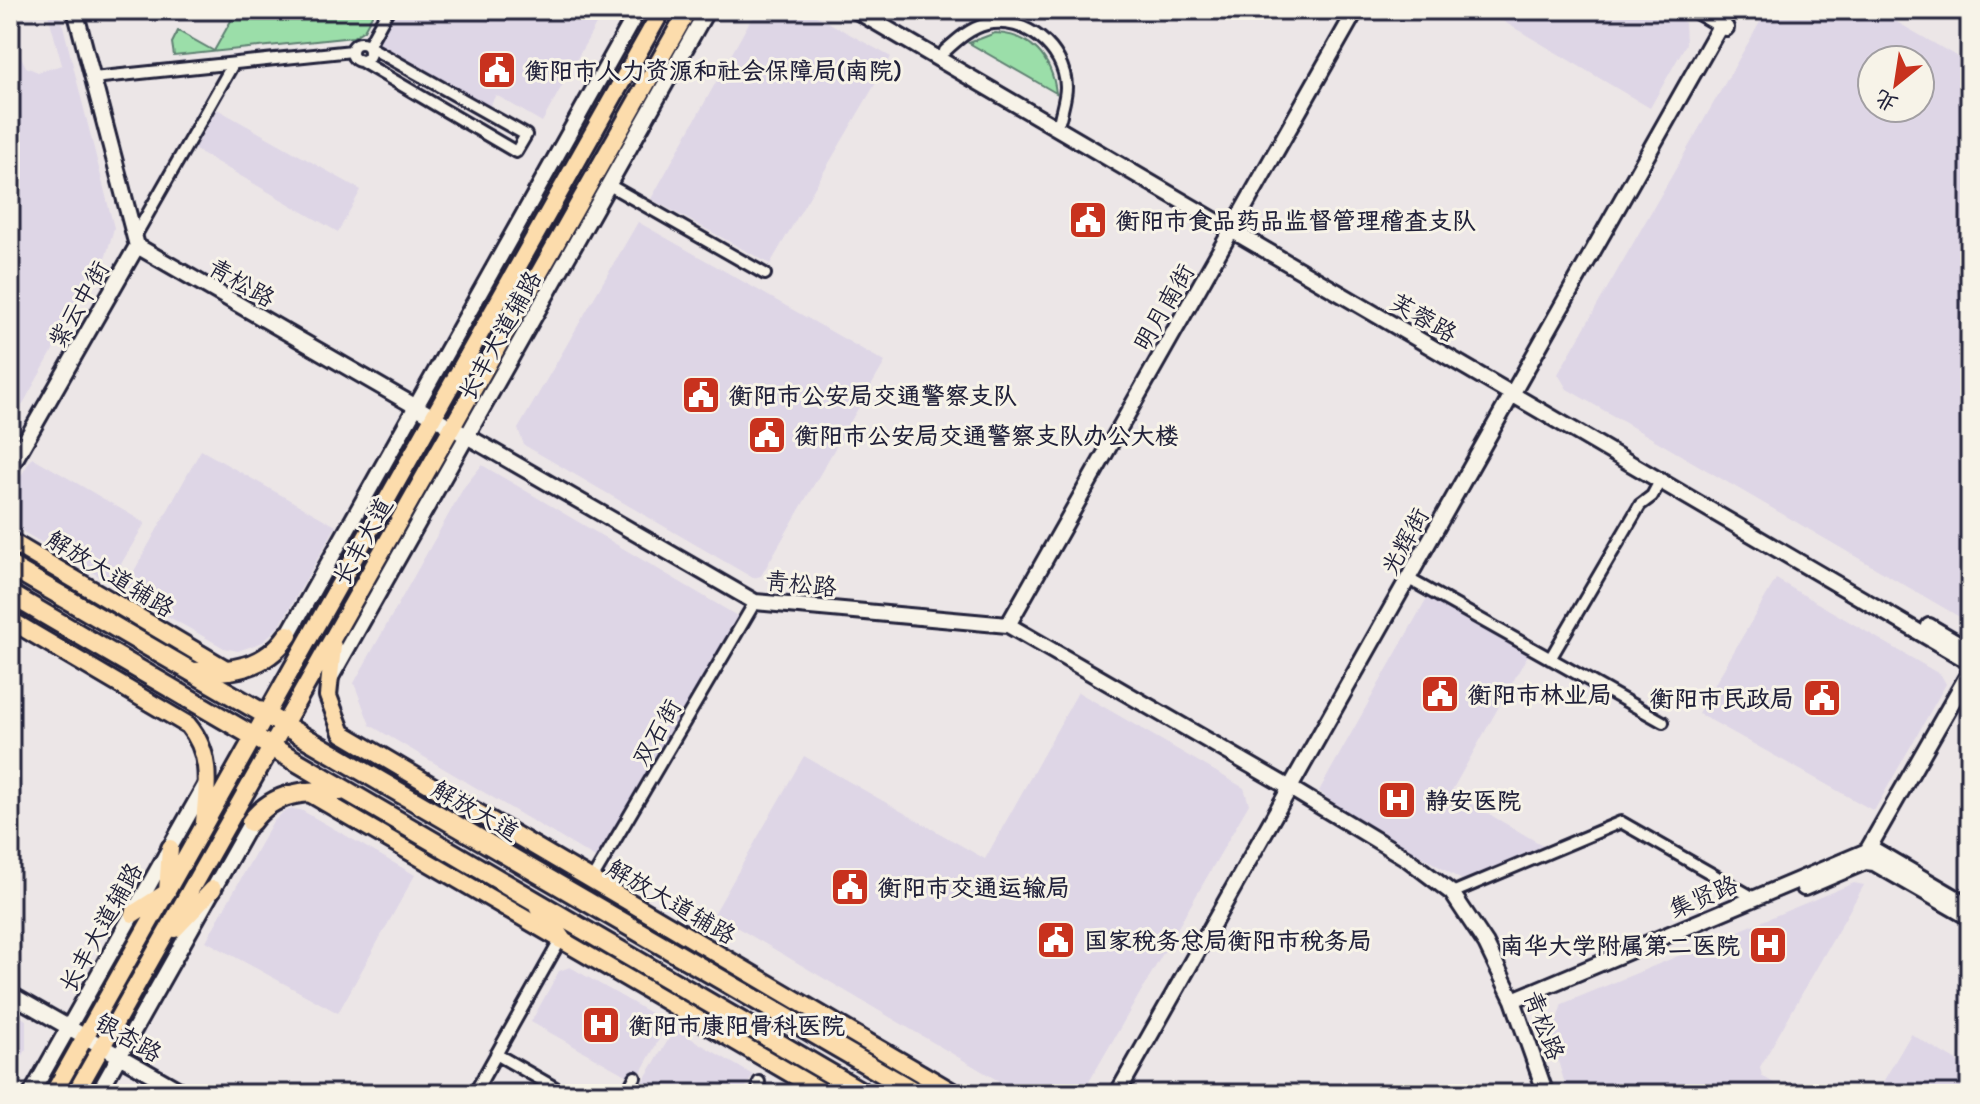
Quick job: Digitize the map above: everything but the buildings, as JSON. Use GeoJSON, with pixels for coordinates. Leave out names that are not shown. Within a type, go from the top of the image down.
{"type":"FeatureCollection","features":[{"type":"Feature","properties":{"kind":"highway","name":"解放大道"},"geometry":{"type":"LineString","coordinates":[[10,566],[918,1094]]}},
{"type":"Feature","properties":{"kind":"highway","name":"解放大道"},"geometry":{"type":"LineString","coordinates":[[10,594],[865,1094]]}},
{"type":"Feature","properties":{"kind":"highway"},"geometry":{"type":"LineString","coordinates":[[192,672],[229,671],[265,659],[288,635]]}},
{"type":"Feature","properties":{"kind":"highway"},"geometry":{"type":"LineString","coordinates":[[251,822],[262,806],[278,797],[306,791],[343,791]]}},
{"type":"Feature","properties":{"kind":"highway"},"geometry":{"type":"LineString","coordinates":[[581,898],[591,881]]}},
{"type":"Feature","properties":{"kind":"highway"},"geometry":{"type":"LineString","coordinates":[[535,902],[561,939]]}},
{"type":"Feature","properties":{"kind":"main road","name":"长丰大道"},"geometry":{"type":"LineString","coordinates":[[75,1094],[158,947],[434,417],[662,10]]}},
{"type":"Feature","properties":{"kind":"main road","name":"长丰大道"},"geometry":{"type":"LineString","coordinates":[[275,721],[333,640],[460,432],[601,181],[688,10]]}},
{"type":"Feature","properties":{"kind":"main road","name":"解放大道辅路"},"geometry":{"type":"LineString","coordinates":[[10,541],[229,671]]}},
{"type":"Feature","properties":{"kind":"main road"},"geometry":{"type":"LineString","coordinates":[[10,620],[188,725],[201,741],[207,782],[204,827]]}},
{"type":"Feature","properties":{"kind":"main road","name":"解放大道辅路"},"geometry":{"type":"LineString","coordinates":[[333,640],[329,681],[335,721],[342,733],[364,749],[956,1094]]}},
{"type":"Feature","properties":{"kind":"main road","name":"长丰大道"},"geometry":{"type":"LineString","coordinates":[[53,1094],[204,827],[262,743]]}},
{"type":"Feature","properties":{"kind":"main road"},"geometry":{"type":"LineString","coordinates":[[306,791],[826,1094]]}},
{"type":"Feature","properties":{"kind":"main road"},"geometry":{"type":"LineString","coordinates":[[133,914],[167,892],[170,848]]}},
{"type":"Feature","properties":{"kind":"main road"},"geometry":{"type":"LineString","coordinates":[[158,947],[213,889]]}},
{"type":"Feature","properties":{"kind":"street"},"geometry":{"type":"LineString","coordinates":[[75,10],[136,242]]}},
{"type":"Feature","properties":{"kind":"street"},"geometry":{"type":"LineString","coordinates":[[93,78],[233,64],[369,56],[368,46],[388,10]]}},
{"type":"Feature","properties":{"kind":"street","name":"长丰大道辅路"},"geometry":{"type":"LineString","coordinates":[[288,635],[638,10]]}},
{"type":"Feature","properties":{"kind":"street"},"geometry":{"type":"LineString","coordinates":[[707,10],[601,181],[765,274]]}},
{"type":"Feature","properties":{"kind":"street","name":"芙蓉路"},"geometry":{"type":"LineString","coordinates":[[855,10],[1970,650]]}},
{"type":"Feature","properties":{"kind":"street","name":"芙蓉路"},"geometry":{"type":"LineString","coordinates":[[874,10],[1234,226]]}},
{"type":"Feature","properties":{"kind":"street","name":"明月南街"},"geometry":{"type":"LineString","coordinates":[[1008,625],[1356,10]]}},
{"type":"Feature","properties":{"kind":"street"},"geometry":{"type":"LineString","coordinates":[[1695,10],[1728,19]]}},
{"type":"Feature","properties":{"kind":"street"},"geometry":{"type":"LineString","coordinates":[[1710,10],[1728,19]]}},
{"type":"Feature","properties":{"kind":"street","name":"光辉街"},"geometry":{"type":"LineString","coordinates":[[1127,1094],[1293,790],[1728,19]]}},
{"type":"Feature","properties":{"kind":"street"},"geometry":{"type":"LineString","coordinates":[[945,51],[967,32],[985,24],[1005,23],[1025,27],[1047,44],[1063,70],[1066,89],[1060,119]]}},
{"type":"Feature","properties":{"kind":"street"},"geometry":{"type":"LineString","coordinates":[[356,56],[516,152],[526,135],[368,46]]}},
{"type":"Feature","properties":{"kind":"street"},"geometry":{"type":"LineString","coordinates":[[136,242],[233,64]]}},
{"type":"Feature","properties":{"kind":"street","name":"青松路"},"geometry":{"type":"LineString","coordinates":[[136,242],[755,602],[1008,625],[1406,858],[1452,893],[1486,944],[1514,1004],[1546,1094]]}},
{"type":"Feature","properties":{"kind":"street","name":"紫云中街"},"geometry":{"type":"LineString","coordinates":[[10,468],[136,242]]}},
{"type":"Feature","properties":{"kind":"street","name":"芙蓉路"},"geometry":{"type":"LineString","coordinates":[[1518,392],[1660,481],[1970,662]]}},
{"type":"Feature","properties":{"kind":"street","name":"光辉街"},"geometry":{"type":"LineString","coordinates":[[1117,1094],[1414,582],[1518,392]]}},
{"type":"Feature","properties":{"kind":"street","name":"长丰大道辅路"},"geometry":{"type":"LineString","coordinates":[[329,681],[460,432]]}},
{"type":"Feature","properties":{"kind":"street"},"geometry":{"type":"LineString","coordinates":[[1550,659],[1640,505],[1652,496],[1660,481]]}},
{"type":"Feature","properties":{"kind":"street"},"geometry":{"type":"LineString","coordinates":[[1414,582],[1663,722]]}},
{"type":"Feature","properties":{"kind":"street","name":"双石街"},"geometry":{"type":"LineString","coordinates":[[591,881],[755,602]]}},
{"type":"Feature","properties":{"kind":"street"},"geometry":{"type":"LineString","coordinates":[[1869,855],[1970,671]]}},
{"type":"Feature","properties":{"kind":"street"},"geometry":{"type":"LineString","coordinates":[[1869,855],[1970,687]]}},
{"type":"Feature","properties":{"kind":"street","name":"长丰大道辅路"},"geometry":{"type":"LineString","coordinates":[[31,1094],[207,782]]}},
{"type":"Feature","properties":{"kind":"street"},"geometry":{"type":"LineString","coordinates":[[98,1094],[251,822]]}},
{"type":"Feature","properties":{"kind":"street"},"geometry":{"type":"LineString","coordinates":[[1452,893],[1621,822],[1754,898]]}},
{"type":"Feature","properties":{"kind":"street"},"geometry":{"type":"LineString","coordinates":[[1869,855],[1970,906]]}},
{"type":"Feature","properties":{"kind":"street"},"geometry":{"type":"LineString","coordinates":[[1869,855],[1874,863],[1970,918]]}},
{"type":"Feature","properties":{"kind":"street","name":"集贤路"},"geometry":{"type":"LineString","coordinates":[[1514,1004],[1754,898],[1869,855]]}},
{"type":"Feature","properties":{"kind":"street","name":"集贤路"},"geometry":{"type":"LineString","coordinates":[[1514,1004],[1869,855]]}},
{"type":"Feature","properties":{"kind":"street"},"geometry":{"type":"LineString","coordinates":[[474,1094],[561,939]]}},
{"type":"Feature","properties":{"kind":"street","name":"银杏路"},"geometry":{"type":"LineString","coordinates":[[10,994],[186,1094]]}},
{"type":"Feature","properties":{"kind":"street"},"geometry":{"type":"LineString","coordinates":[[496,1054],[566,1094]]}},
{"type":"Feature","properties":{"kind":"street"},"geometry":{"type":"LineString","coordinates":[[626,1094],[635,1077]]}},
{"type":"Feature","properties":{"kind":"shaded area"},"geometry":{"type":"Polygon","coordinates":[[[47,10],[59,10],[114,228],[106,256],[10,427],[10,35],[26,67],[38,72],[62,65],[47,10]]]}},
{"type":"Feature","properties":{"kind":"shaded area","name":"衡阳市人力资源和社会保障局(南院)"},"geometry":{"type":"Polygon","coordinates":[[[396,10],[604,10],[542,122],[496,95],[489,107],[378,44],[396,10]]]}},
{"type":"Feature","properties":{"kind":"shaded area"},"geometry":{"type":"Polygon","coordinates":[[[762,10],[806,10],[891,57],[770,264],[651,199],[750,21],[762,10]]]}},
{"type":"Feature","properties":{"kind":"shaded area"},"geometry":{"type":"Polygon","coordinates":[[[1484,10],[1663,10],[1685,23],[1686,44],[1650,108],[1484,10]]]}},
{"type":"Feature","properties":{"kind":"shaded area"},"geometry":{"type":"Polygon","coordinates":[[[1767,10],[1876,10],[1935,44],[1856,44],[1856,124],[1936,124],[1936,44],[1970,64],[1970,623],[1567,389],[1558,374],[1767,10]]]}},
{"type":"Feature","properties":{"kind":"shaded area"},"geometry":{"type":"Polygon","coordinates":[[[217,109],[361,190],[338,232],[194,149],[217,109]]]}},
{"type":"Feature","properties":{"kind":"shaded area","name":"衡阳市公安局交通警察支队"},"geometry":{"type":"Polygon","coordinates":[[[638,222],[885,362],[761,576],[753,578],[524,445],[518,429],[638,222]]]}},
{"type":"Feature","properties":{"kind":"shaded area"},"geometry":{"type":"Polygon","coordinates":[[[201,450],[336,526],[281,624],[263,642],[238,651],[224,648],[123,591],[201,450]]]}},
{"type":"Feature","properties":{"kind":"shaded area"},"geometry":{"type":"Polygon","coordinates":[[[32,457],[145,523],[110,583],[10,524],[10,495],[32,457]]]}},
{"type":"Feature","properties":{"kind":"shaded area"},"geometry":{"type":"Polygon","coordinates":[[[482,465],[739,617],[597,859],[370,725],[354,683],[464,487],[482,465]]]}},
{"type":"Feature","properties":{"kind":"shaded area","name":"衡阳市民政局"},"geometry":{"type":"Polygon","coordinates":[[[1776,579],[1941,675],[1946,684],[1874,811],[1698,713],[1776,579]]]}},
{"type":"Feature","properties":{"kind":"shaded area"},"geometry":{"type":"Polygon","coordinates":[[[1428,596],[1529,653],[1451,792],[1544,846],[1462,880],[1338,808],[1319,791],[1428,596]]]}},
{"type":"Feature","properties":{"kind":"shaded area","name":"国家税务总局衡阳市税务局"},"geometry":{"type":"Polygon","coordinates":[[[1078,692],[1244,788],[1249,804],[1082,1094],[1021,1094],[714,914],[804,756],[985,859],[1078,692]]]}},
{"type":"Feature","properties":{"kind":"shaded area"},"geometry":{"type":"Polygon","coordinates":[[[301,810],[415,875],[338,1013],[206,941],[272,823],[284,811],[301,810]]]}},
{"type":"Feature","properties":{"kind":"shaded area","name":"南华大学附属第二医院"},"geometry":{"type":"Polygon","coordinates":[[[1854,883],[1864,885],[1760,1067],[1762,1076],[1792,1094],[1568,1094],[1551,1038],[1562,1004],[1854,883]]]}},
{"type":"Feature","properties":{"kind":"shaded area","name":"衡阳市康阳骨科医院"},"geometry":{"type":"Polygon","coordinates":[[[570,967],[668,1023],[636,1081],[531,1022],[559,971],[570,967]]]}},
{"type":"Feature","properties":{"kind":"shaded area"},"geometry":{"type":"Polygon","coordinates":[[[10,1010],[26,1020],[26,1050],[10,1079],[10,1010]]]}},
{"type":"Feature","properties":{"kind":"shaded area"},"geometry":{"type":"Polygon","coordinates":[[[675,1029],[753,1075],[745,1089],[751,1094],[635,1094],[675,1029]]]}},
{"type":"Feature","properties":{"kind":"shaded area"},"geometry":{"type":"Polygon","coordinates":[[[1911,1034],[1970,1069],[1970,1094],[1876,1094],[1911,1034]]]}},
{"type":"Feature","properties":{"kind":"green space"},"geometry":{"type":"Polygon","coordinates":[[[237,10],[375,10],[364,30],[353,37],[174,56],[172,43],[178,31],[214,51],[237,10]]]}},
{"type":"Feature","properties":{"kind":"green space"},"geometry":{"type":"Polygon","coordinates":[[[995,33],[1019,38],[1038,50],[1050,69],[1056,93],[969,43],[995,33]]]}},
{"type":"Feature","properties":{"kind":"place","name":"衡阳市人力资源和社会保障局(南院)"},"geometry":{"type":"Point","coordinates":[497,70]}},
{"type":"Feature","properties":{"kind":"place","name":"衡阳市食品药品监督管理稽查支队"},"geometry":{"type":"Point","coordinates":[1088,220]}},
{"type":"Feature","properties":{"kind":"place","name":"衡阳市公安局交通警察支队"},"geometry":{"type":"Point","coordinates":[701,395]}},
{"type":"Feature","properties":{"kind":"place","name":"衡阳市公安局交通警察支队办公大楼"},"geometry":{"type":"Point","coordinates":[767,435]}},
{"type":"Feature","properties":{"kind":"place","name":"衡阳市林业局"},"geometry":{"type":"Point","coordinates":[1440,694]}},
{"type":"Feature","properties":{"kind":"place","name":"衡阳市民政局"},"geometry":{"type":"Point","coordinates":[1822,698]}},
{"type":"Feature","properties":{"kind":"place","name":"静安医院"},"geometry":{"type":"Point","coordinates":[1397,800]}},
{"type":"Feature","properties":{"kind":"place","name":"衡阳市交通运输局"},"geometry":{"type":"Point","coordinates":[850,887]}},
{"type":"Feature","properties":{"kind":"place","name":"国家税务总局衡阳市税务局"},"geometry":{"type":"Point","coordinates":[1056,940]}},
{"type":"Feature","properties":{"kind":"place","name":"南华大学附属第二医院"},"geometry":{"type":"Point","coordinates":[1768,945]}},
{"type":"Feature","properties":{"kind":"place","name":"衡阳市康阳骨科医院"},"geometry":{"type":"Point","coordinates":[601,1025]}}]}
